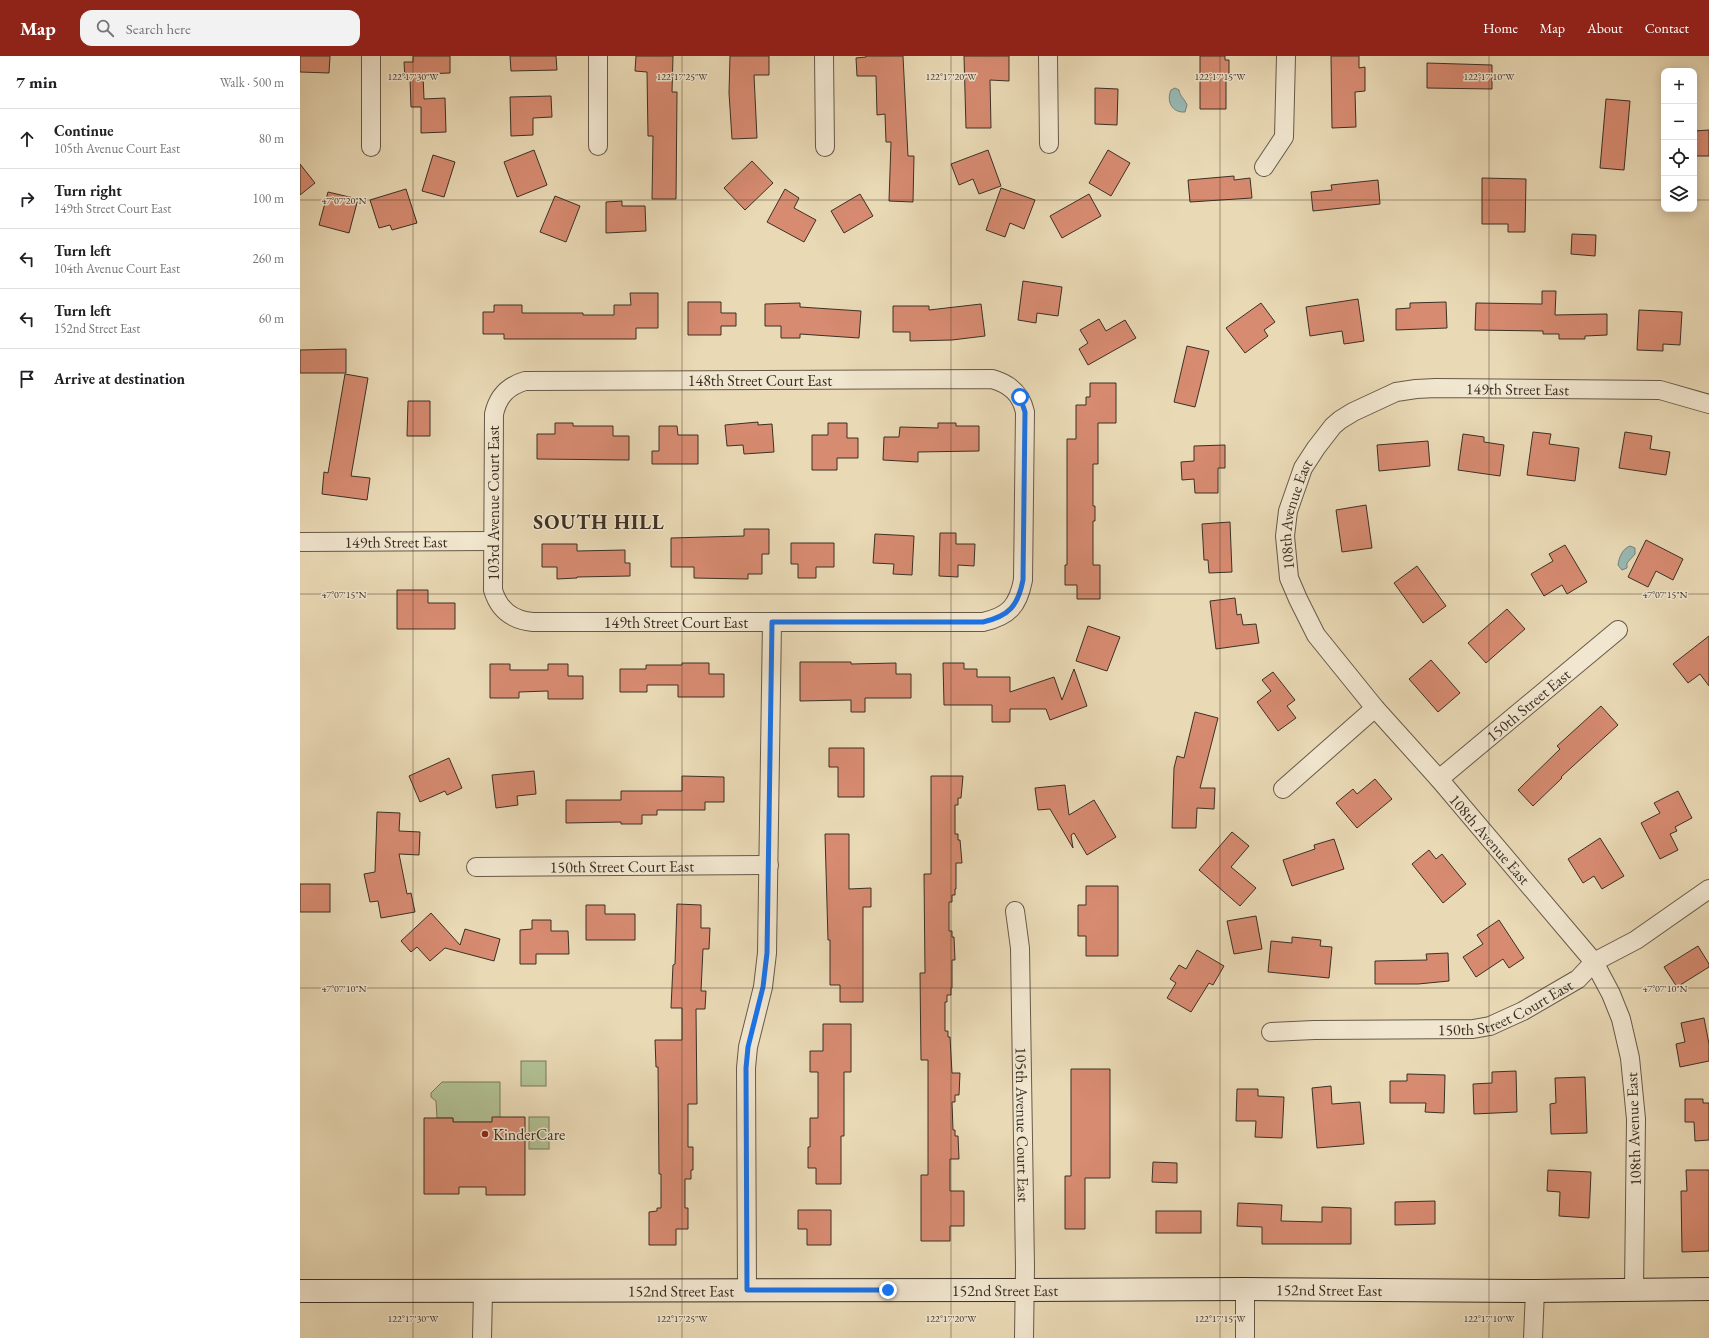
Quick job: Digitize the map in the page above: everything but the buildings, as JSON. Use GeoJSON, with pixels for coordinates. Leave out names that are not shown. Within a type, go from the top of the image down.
{"type":"FeatureCollection","features":[{"type":"Feature","properties":{"kind":"main road","name":"152nd Street East"},"geometry":{"type":"LineString","coordinates":[[300,1291],[1245,1289],[1535,1291],[1634,1288],[1709,1289]]}},
{"type":"Feature","properties":{"kind":"street"},"geometry":{"type":"LineString","coordinates":[[371,56],[371,147]]}},
{"type":"Feature","properties":{"kind":"street"},"geometry":{"type":"LineString","coordinates":[[598,56],[598,146]]}},
{"type":"Feature","properties":{"kind":"street"},"geometry":{"type":"LineString","coordinates":[[824,56],[825,147]]}},
{"type":"Feature","properties":{"kind":"street"},"geometry":{"type":"LineString","coordinates":[[1048,56],[1049,144]]}},
{"type":"Feature","properties":{"kind":"street"},"geometry":{"type":"LineString","coordinates":[[1264,167],[1284,138],[1286,56]]}},
{"type":"Feature","properties":{"kind":"street","name":"148th Street Court East"},"geometry":{"type":"LineString","coordinates":[[506,390],[525,381],[984,379],[1001,381],[1014,390],[1023,403],[1025,412],[1023,580],[1020,595],[1011,609]]}},
{"type":"Feature","properties":{"kind":"street","name":"149th Street East"},"geometry":{"type":"LineString","coordinates":[[1333,426],[1353,412],[1396,392],[1416,389],[1660,390],[1709,404]]}},
{"type":"Feature","properties":{"kind":"street","name":"103rd Avenue Court East"},"geometry":{"type":"LineString","coordinates":[[506,390],[498,400],[494,414],[493,590],[496,599],[508,614]]}},
{"type":"Feature","properties":{"kind":"street","name":"108th Avenue East"},"geometry":{"type":"LineString","coordinates":[[1333,426],[1303,468],[1294,489],[1288,511],[1285,536],[1289,578],[1316,635],[1375,708],[1439,779],[1594,962],[1611,994],[1621,1019],[1630,1058],[1636,1118],[1634,1288]]}},
{"type":"Feature","properties":{"kind":"street","name":"149th Street East"},"geometry":{"type":"LineString","coordinates":[[300,542],[493,541]]}},
{"type":"Feature","properties":{"kind":"street","name":"149th Street Court East"},"geometry":{"type":"LineString","coordinates":[[508,614],[516,619],[533,622],[983,622],[996,619],[1011,609]]}},
{"type":"Feature","properties":{"kind":"street"},"geometry":{"type":"LineString","coordinates":[[747,1290],[746,1068],[748,1047],[763,987],[767,953],[772,622]]}},
{"type":"Feature","properties":{"kind":"street","name":"150th Street East"},"geometry":{"type":"LineString","coordinates":[[1439,779],[1618,630]]}},
{"type":"Feature","properties":{"kind":"street"},"geometry":{"type":"LineString","coordinates":[[1283,789],[1375,708]]}},
{"type":"Feature","properties":{"kind":"street","name":"150th Street Court East"},"geometry":{"type":"LineString","coordinates":[[476,867],[769,864]]}},
{"type":"Feature","properties":{"kind":"street","name":"150th Street Court East"},"geometry":{"type":"LineString","coordinates":[[1271,1032],[1314,1030],[1473,1029],[1490,1026],[1523,1011],[1578,979],[1594,962],[1636,940],[1709,889]]}},
{"type":"Feature","properties":{"kind":"street","name":"105th Avenue Court East"},"geometry":{"type":"LineString","coordinates":[[1015,911],[1020,948],[1024,1338]]}},
{"type":"Feature","properties":{"kind":"street"},"geometry":{"type":"LineString","coordinates":[[1245,1289],[1245,1338]]}},
{"type":"Feature","properties":{"kind":"street"},"geometry":{"type":"LineString","coordinates":[[482,1338],[483,1291]]}},
{"type":"Feature","properties":{"kind":"street"},"geometry":{"type":"LineString","coordinates":[[1533,1338],[1535,1291]]}},
{"type":"Feature","properties":{"kind":"green space"},"geometry":{"type":"Polygon","coordinates":[[[521,1061],[546,1061],[546,1086],[521,1086],[521,1061]]]}},
{"type":"Feature","properties":{"kind":"green space"},"geometry":{"type":"Polygon","coordinates":[[[442,1082],[500,1082],[500,1117],[492,1122],[453,1122],[453,1118],[437,1118],[436,1101],[431,1097],[431,1093],[442,1082]]]}},
{"type":"Feature","properties":{"kind":"green space"},"geometry":{"type":"Polygon","coordinates":[[[529,1117],[549,1117],[549,1149],[529,1149],[529,1117]]]}},
{"type":"Feature","properties":{"kind":"water"},"geometry":{"type":"Polygon","coordinates":[[[1175,88],[1179,90],[1187,105],[1185,112],[1177,111],[1171,106],[1169,98],[1171,90],[1175,88]]]}},
{"type":"Feature","properties":{"kind":"water"},"geometry":{"type":"Polygon","coordinates":[[[1630,546],[1635,548],[1635,554],[1627,563],[1627,568],[1622,570],[1618,565],[1621,554],[1627,547],[1630,546]]]}},
{"type":"Feature","properties":{"kind":"place","name":"KinderCare"},"geometry":{"type":"Point","coordinates":[485,1134]}},
{"type":"Feature","properties":{"kind":"district","name":"SOUTH HILL"},"geometry":{"type":"Point","coordinates":[599,522]}},
{"type":"Feature","properties":{"kind":"route"},"geometry":{"type":"LineString","coordinates":[[888,1290],[747,1290],[746,1068],[748,1047],[763,987],[767,953],[772,622],[983,622],[1003,616],[1011,609],[1020,595],[1023,580],[1025,412],[1020,397]]}}]}
